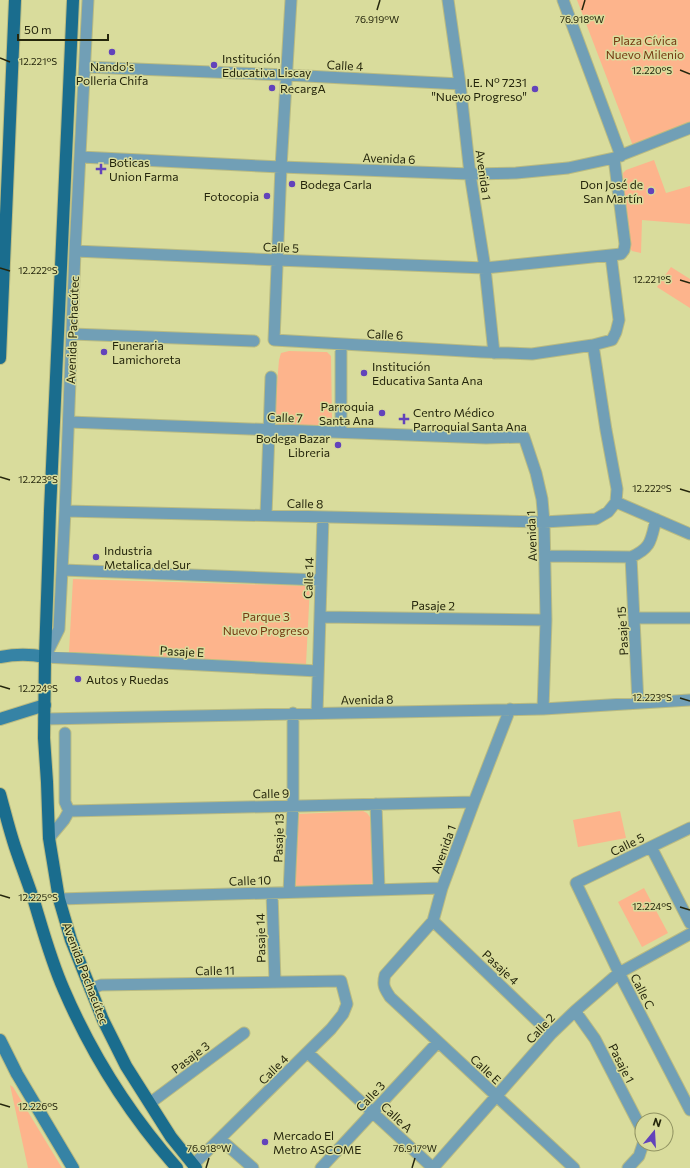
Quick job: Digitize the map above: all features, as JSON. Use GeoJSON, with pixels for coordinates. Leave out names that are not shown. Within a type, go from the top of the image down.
{"type":"FeatureCollection","features":[{"type":"Feature","properties":{"kind":"main road"},"geometry":{"type":"LineString","coordinates":[[0,358],[15,0]]}},
{"type":"Feature","properties":{"kind":"main road","name":"Avenida Pachacútec"},"geometry":{"type":"LineString","coordinates":[[73,0],[45,657],[44,738],[49,838],[59,899],[71,940],[103,1020],[126,1066],[171,1137],[195,1167]]}},
{"type":"Feature","properties":{"kind":"main road","name":"Avenida Pachacútec"},"geometry":{"type":"LineString","coordinates":[[0,794],[47,945],[64,989],[83,1030],[104,1069],[133,1114],[159,1148],[177,1168]]}},
{"type":"Feature","properties":{"kind":"street","name":"Avenida Pachacútec"},"geometry":{"type":"LineString","coordinates":[[45,657],[59,629],[63,570],[75,251],[88,0]]}},
{"type":"Feature","properties":{"kind":"street"},"geometry":{"type":"LineString","coordinates":[[277,260],[291,0]]}},
{"type":"Feature","properties":{"kind":"street","name":"Avenida 1"},"geometry":{"type":"LineString","coordinates":[[448,0],[460,84],[470,174],[485,268],[494,353]]}},
{"type":"Feature","properties":{"kind":"street"},"geometry":{"type":"LineString","coordinates":[[564,0],[617,157],[625,244],[624,250],[620,254],[611,256]]}},
{"type":"Feature","properties":{"kind":"street","name":"Calle 4"},"geometry":{"type":"LineString","coordinates":[[85,67],[460,84]]}},
{"type":"Feature","properties":{"kind":"street","name":"Avenida 6"},"geometry":{"type":"LineString","coordinates":[[81,158],[470,174],[516,173],[568,168],[617,157],[690,128]]}},
{"type":"Feature","properties":{"kind":"street","name":"Calle 5"},"geometry":{"type":"LineString","coordinates":[[75,251],[485,268],[611,256]]}},
{"type":"Feature","properties":{"kind":"street","name":"Calle 6"},"geometry":{"type":"LineString","coordinates":[[277,260],[274,340],[341,345],[532,354],[593,345],[612,340],[619,320],[611,256]]}},
{"type":"Feature","properties":{"kind":"street"},"geometry":{"type":"LineString","coordinates":[[72,334],[254,341]]}},
{"type":"Feature","properties":{"kind":"street"},"geometry":{"type":"LineString","coordinates":[[341,345],[341,432]]}},
{"type":"Feature","properties":{"kind":"street"},"geometry":{"type":"LineString","coordinates":[[593,345],[617,489],[616,502],[690,534]]}},
{"type":"Feature","properties":{"kind":"street"},"geometry":{"type":"LineString","coordinates":[[266,516],[271,378]]}},
{"type":"Feature","properties":{"kind":"street","name":"Calle 7"},"geometry":{"type":"LineString","coordinates":[[69,422],[486,438],[524,437]]}},
{"type":"Feature","properties":{"kind":"street","name":"Avenida 1"},"geometry":{"type":"LineString","coordinates":[[524,437],[536,474],[542,499],[544,522],[546,620],[543,709]]}},
{"type":"Feature","properties":{"kind":"street","name":"Calle 8"},"geometry":{"type":"LineString","coordinates":[[65,511],[544,522],[596,519],[608,512],[616,502]]}},
{"type":"Feature","properties":{"kind":"street","name":"Calle 14"},"geometry":{"type":"LineString","coordinates":[[317,713],[323,517]]}},
{"type":"Feature","properties":{"kind":"street"},"geometry":{"type":"LineString","coordinates":[[545,556],[631,557],[641,553],[650,543],[656,519]]}},
{"type":"Feature","properties":{"kind":"street","name":"Pasaje 15"},"geometry":{"type":"LineString","coordinates":[[631,557],[638,703]]}},
{"type":"Feature","properties":{"kind":"street"},"geometry":{"type":"LineString","coordinates":[[63,570],[321,580]]}},
{"type":"Feature","properties":{"kind":"street","name":"Pasaje 2"},"geometry":{"type":"LineString","coordinates":[[320,617],[546,620]]}},
{"type":"Feature","properties":{"kind":"street"},"geometry":{"type":"LineString","coordinates":[[634,618],[690,618]]}},
{"type":"Feature","properties":{"kind":"street"},"geometry":{"type":"LineString","coordinates":[[0,657],[16,654],[45,657]]}},
{"type":"Feature","properties":{"kind":"street","name":"Pasaje E"},"geometry":{"type":"LineString","coordinates":[[45,657],[318,671]]}},
{"type":"Feature","properties":{"kind":"street","name":"Avenida 8"},"geometry":{"type":"LineString","coordinates":[[44,719],[543,709],[690,700]]}},
{"type":"Feature","properties":{"kind":"street"},"geometry":{"type":"LineString","coordinates":[[0,719],[45,705]]}},
{"type":"Feature","properties":{"kind":"street","name":"Avenida 1"},"geometry":{"type":"LineString","coordinates":[[383,986],[385,975],[433,921],[442,888],[510,709]]}},
{"type":"Feature","properties":{"kind":"street","name":"Pasaje 13"},"geometry":{"type":"LineString","coordinates":[[289,892],[293,713]]}},
{"type":"Feature","properties":{"kind":"street"},"geometry":{"type":"LineString","coordinates":[[49,838],[64,820],[69,811],[65,802],[66,732]]}},
{"type":"Feature","properties":{"kind":"street","name":"Calle 9"},"geometry":{"type":"LineString","coordinates":[[69,811],[474,802]]}},
{"type":"Feature","properties":{"kind":"street"},"geometry":{"type":"LineString","coordinates":[[376,804],[379,890]]}},
{"type":"Feature","properties":{"kind":"street","name":"Calle 5"},"geometry":{"type":"LineString","coordinates":[[576,883],[690,828]]}},
{"type":"Feature","properties":{"kind":"street"},"geometry":{"type":"LineString","coordinates":[[651,847],[690,923]]}},
{"type":"Feature","properties":{"kind":"street","name":"Calle C"},"geometry":{"type":"LineString","coordinates":[[576,883],[619,974],[690,1110]]}},
{"type":"Feature","properties":{"kind":"street","name":"Calle 10"},"geometry":{"type":"LineString","coordinates":[[59,899],[442,888]]}},
{"type":"Feature","properties":{"kind":"street","name":"Pasaje 14"},"geometry":{"type":"LineString","coordinates":[[272,893],[275,982]]}},
{"type":"Feature","properties":{"kind":"street","name":"Pasaje 4"},"geometry":{"type":"LineString","coordinates":[[433,921],[551,1034]]}},
{"type":"Feature","properties":{"kind":"street","name":"Calle 2"},"geometry":{"type":"LineString","coordinates":[[433,1168],[551,1034],[575,1011],[619,974],[690,934]]}},
{"type":"Feature","properties":{"kind":"street","name":"Calle 4"},"geometry":{"type":"LineString","coordinates":[[195,1167],[220,1139],[331,1030],[343,1014],[347,1004],[341,981]]}},
{"type":"Feature","properties":{"kind":"street","name":"Calle 11"},"geometry":{"type":"LineString","coordinates":[[90,989],[101,985],[341,981]]}},
{"type":"Feature","properties":{"kind":"street","name":"Calle E"},"geometry":{"type":"LineString","coordinates":[[383,986],[390,997],[574,1168]]}},
{"type":"Feature","properties":{"kind":"street","name":"Pasaje 1"},"geometry":{"type":"LineString","coordinates":[[575,1011],[595,1039],[634,1115]]}},
{"type":"Feature","properties":{"kind":"street","name":"Pasaje 3"},"geometry":{"type":"LineString","coordinates":[[150,1103],[244,1032]]}},
{"type":"Feature","properties":{"kind":"street"},"geometry":{"type":"LineString","coordinates":[[0,1040],[17,1074],[73,1168]]}},
{"type":"Feature","properties":{"kind":"street","name":"Calle 3"},"geometry":{"type":"LineString","coordinates":[[321,1168],[438,1042]]}},
{"type":"Feature","properties":{"kind":"street","name":"Calle A"},"geometry":{"type":"LineString","coordinates":[[308,1053],[433,1168]]}},
{"type":"Feature","properties":{"kind":"street"},"geometry":{"type":"LineString","coordinates":[[220,1139],[253,1168]]}},
{"type":"Feature","properties":{"kind":"street"},"geometry":{"type":"LineString","coordinates":[[628,1168],[639,1156],[640,1152]]}},
{"type":"Feature","properties":{"kind":"green space","name":"Plaza Cívica Nuevo Milenio"},"geometry":{"type":"Polygon","coordinates":[[[577,0],[690,0],[690,123],[633,146],[577,0]]]}},
{"type":"Feature","properties":{"kind":"green space"},"geometry":{"type":"Polygon","coordinates":[[[654,160],[666,193],[690,186],[690,224],[642,220],[641,253],[632,251],[628,246],[623,173],[626,170],[654,160]]]}},
{"type":"Feature","properties":{"kind":"green space"},"geometry":{"type":"Polygon","coordinates":[[[671,267],[690,279],[690,308],[657,287],[671,267]]]}},
{"type":"Feature","properties":{"kind":"green space"},"geometry":{"type":"Polygon","coordinates":[[[289,351],[327,352],[331,356],[332,421],[327,425],[278,424],[275,422],[279,360],[281,353],[289,351]]]}},
{"type":"Feature","properties":{"kind":"green space","name":"Parque 3 Nuevo Progreso"},"geometry":{"type":"Polygon","coordinates":[[[73,579],[310,586],[306,664],[69,652],[73,579]]]}},
{"type":"Feature","properties":{"kind":"green space"},"geometry":{"type":"Polygon","coordinates":[[[363,811],[370,817],[374,882],[368,886],[298,889],[293,885],[298,814],[363,811]]]}},
{"type":"Feature","properties":{"kind":"green space"},"geometry":{"type":"Polygon","coordinates":[[[620,811],[626,838],[578,847],[573,820],[620,811]]]}},
{"type":"Feature","properties":{"kind":"green space"},"geometry":{"type":"Polygon","coordinates":[[[644,888],[668,933],[642,947],[618,902],[644,888]]]}},
{"type":"Feature","properties":{"kind":"green space"},"geometry":{"type":"Polygon","coordinates":[[[10,1085],[13,1087],[62,1168],[28,1168],[10,1085]]]}},
{"type":"Feature","properties":{"kind":"place","name":"Nando's Polleria Chifa"},"geometry":{"type":"Point","coordinates":[112,52]}},
{"type":"Feature","properties":{"kind":"place","name":"Institución Educativa Liscay"},"geometry":{"type":"Point","coordinates":[214,65]}},
{"type":"Feature","properties":{"kind":"place","name":"RecargA"},"geometry":{"type":"Point","coordinates":[272,88]}},
{"type":"Feature","properties":{"kind":"place","name":"I.E. N° 7231 \"Nuevo Progreso\""},"geometry":{"type":"Point","coordinates":[535,89]}},
{"type":"Feature","properties":{"kind":"place","name":"Boticas Union Farma"},"geometry":{"type":"Point","coordinates":[101,169]}},
{"type":"Feature","properties":{"kind":"place","name":"Bodega Carla"},"geometry":{"type":"Point","coordinates":[292,184]}},
{"type":"Feature","properties":{"kind":"place","name":"Don José de San Martín"},"geometry":{"type":"Point","coordinates":[651,191]}},
{"type":"Feature","properties":{"kind":"place","name":"Fotocopia"},"geometry":{"type":"Point","coordinates":[267,196]}},
{"type":"Feature","properties":{"kind":"place","name":"Funeraria Lamichoreta"},"geometry":{"type":"Point","coordinates":[104,352]}},
{"type":"Feature","properties":{"kind":"place","name":"Institución Educativa Santa Ana"},"geometry":{"type":"Point","coordinates":[364,373]}},
{"type":"Feature","properties":{"kind":"place","name":"Parroquia Santa Ana"},"geometry":{"type":"Point","coordinates":[382,413]}},
{"type":"Feature","properties":{"kind":"place","name":"Centro Médico Parroquial Santa Ana"},"geometry":{"type":"Point","coordinates":[404,419]}},
{"type":"Feature","properties":{"kind":"place","name":"Bodega Bazar Libreria"},"geometry":{"type":"Point","coordinates":[338,445]}},
{"type":"Feature","properties":{"kind":"place","name":"Industria Metalica del Sur"},"geometry":{"type":"Point","coordinates":[96,557]}},
{"type":"Feature","properties":{"kind":"place","name":"Autos y Ruedas"},"geometry":{"type":"Point","coordinates":[78,679]}},
{"type":"Feature","properties":{"kind":"place","name":"Mercado El Metro ASCOME"},"geometry":{"type":"Point","coordinates":[265,1142]}}]}
